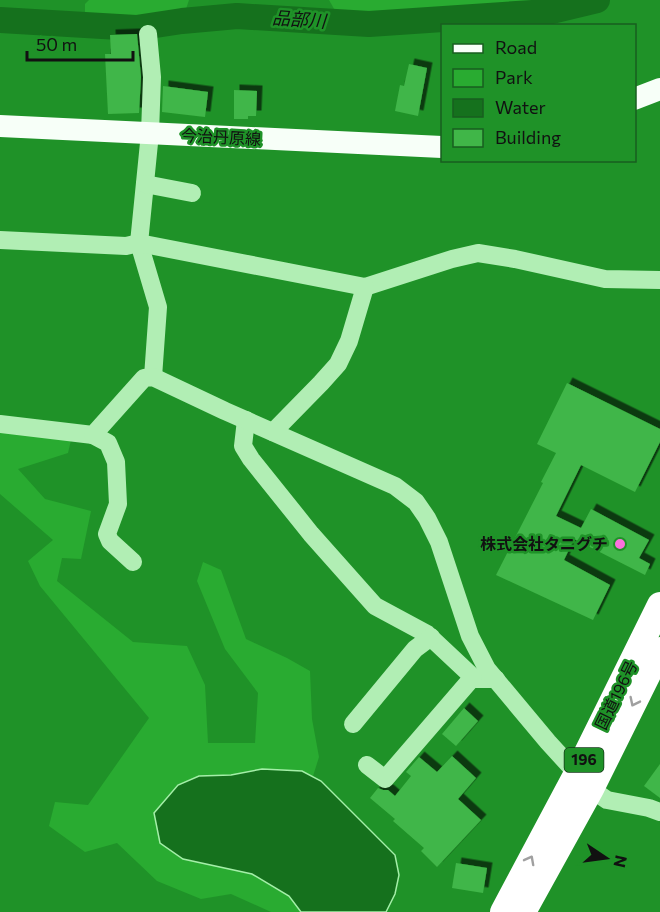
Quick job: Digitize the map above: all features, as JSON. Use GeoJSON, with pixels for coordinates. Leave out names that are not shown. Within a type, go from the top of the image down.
{"type":"FeatureCollection","features":[{"type":"Feature","properties":{"kind":"highway","name":"国道196号"},"geometry":{"type":"LineString","coordinates":[[523,912],[584,781],[660,605]]}},
{"type":"Feature","properties":{"kind":"highway","name":"国道196号"},"geometry":{"type":"LineString","coordinates":[[503,912],[584,781],[660,650]]}},
{"type":"Feature","properties":{"kind":"main road"},"geometry":{"type":"LineString","coordinates":[[636,98],[660,89]]}},
{"type":"Feature","properties":{"kind":"main road","name":"今治丹原線"},"geometry":{"type":"LineString","coordinates":[[0,126],[441,147]]}},
{"type":"Feature","properties":{"kind":"street"},"geometry":{"type":"LineString","coordinates":[[148,34],[152,77],[150,133],[139,243],[158,307],[153,377]]}},
{"type":"Feature","properties":{"kind":"street"},"geometry":{"type":"LineString","coordinates":[[145,184],[192,193]]}},
{"type":"Feature","properties":{"kind":"street"},"geometry":{"type":"LineString","coordinates":[[0,240],[126,246],[139,243],[364,287],[452,259],[478,254],[515,259],[605,279],[660,280]]}},
{"type":"Feature","properties":{"kind":"street"},"geometry":{"type":"LineString","coordinates":[[273,432],[338,364],[349,341],[364,287]]}},
{"type":"Feature","properties":{"kind":"street"},"geometry":{"type":"LineString","coordinates":[[93,435],[144,378],[153,377],[395,486],[416,502],[427,518],[439,542],[470,636],[487,669],[584,781],[607,800],[660,812]]}},
{"type":"Feature","properties":{"kind":"street"},"geometry":{"type":"LineString","coordinates":[[246,420],[243,446],[251,459],[311,534],[375,606],[428,634],[473,678],[496,679]]}},
{"type":"Feature","properties":{"kind":"street"},"geometry":{"type":"LineString","coordinates":[[0,424],[93,435],[108,443],[116,462],[118,504],[107,534],[110,541],[133,562]]}},
{"type":"Feature","properties":{"kind":"street"},"geometry":{"type":"LineString","coordinates":[[353,724],[415,649],[431,637]]}},
{"type":"Feature","properties":{"kind":"street"},"geometry":{"type":"LineString","coordinates":[[368,765],[385,779],[473,678]]}},
{"type":"Feature","properties":{"kind":"green space"},"geometry":{"type":"Polygon","coordinates":[[[89,0],[189,0],[186,9],[136,23],[85,20],[85,4],[89,0]]]}},
{"type":"Feature","properties":{"kind":"green space"},"geometry":{"type":"Polygon","coordinates":[[[329,0],[575,0],[562,3],[371,16],[337,14],[329,0]]]}},
{"type":"Feature","properties":{"kind":"green space"},"geometry":{"type":"Polygon","coordinates":[[[0,431],[71,440],[68,453],[18,469],[45,499],[91,511],[81,559],[62,558],[57,581],[133,642],[187,646],[205,685],[208,743],[255,743],[258,693],[225,649],[197,581],[203,562],[221,570],[246,639],[310,671],[312,719],[319,757],[304,805],[333,912],[271,912],[231,894],[201,899],[157,881],[117,843],[85,852],[49,826],[55,802],[88,805],[149,718],[40,586],[28,561],[53,540],[0,494],[0,431]]]}},
{"type":"Feature","properties":{"kind":"water"},"geometry":{"type":"Polygon","coordinates":[[[262,769],[302,771],[321,781],[395,855],[399,875],[395,894],[386,912],[301,912],[289,896],[252,874],[183,859],[160,843],[154,813],[178,785],[199,776],[231,775],[262,769]]]}},
{"type":"Feature","properties":{"kind":"building"},"geometry":{"type":"Polygon","coordinates":[[[137,34],[141,77],[139,113],[108,114],[105,54],[111,54],[110,35],[137,34]]]}},
{"type":"Feature","properties":{"kind":"building"},"geometry":{"type":"Polygon","coordinates":[[[409,64],[427,68],[418,116],[395,111],[400,85],[404,86],[409,64]]]}},
{"type":"Feature","properties":{"kind":"building"},"geometry":{"type":"Polygon","coordinates":[[[163,86],[208,92],[205,117],[162,112],[163,86]]]}},
{"type":"Feature","properties":{"kind":"building"},"geometry":{"type":"Polygon","coordinates":[[[234,90],[257,91],[256,116],[248,116],[248,119],[234,119],[234,90]]]}},
{"type":"Feature","properties":{"kind":"building"},"geometry":{"type":"Polygon","coordinates":[[[567,383],[660,429],[660,442],[635,492],[581,465],[556,516],[581,528],[591,509],[649,540],[639,558],[650,564],[645,575],[574,539],[564,560],[610,585],[593,620],[496,575],[556,453],[537,444],[567,383]]]}},
{"type":"Feature","properties":{"kind":"building"},"geometry":{"type":"Polygon","coordinates":[[[464,708],[478,721],[456,746],[442,734],[464,708]]]}},
{"type":"Feature","properties":{"kind":"building"},"geometry":{"type":"Polygon","coordinates":[[[452,756],[476,778],[458,799],[481,820],[437,867],[421,851],[424,848],[370,798],[378,788],[388,790],[395,796],[411,776],[406,772],[419,757],[437,772],[452,756]]]}},
{"type":"Feature","properties":{"kind":"building"},"geometry":{"type":"Polygon","coordinates":[[[660,764],[660,798],[644,786],[660,764]]]}},
{"type":"Feature","properties":{"kind":"building"},"geometry":{"type":"Polygon","coordinates":[[[456,863],[487,868],[483,893],[452,888],[456,863]]]}},
{"type":"Feature","properties":{"kind":"waterway","name":"品部川"},"geometry":{"type":"LineString","coordinates":[[0,20],[136,28],[237,16],[369,24],[547,12],[597,0]]}},
{"type":"Feature","properties":{"kind":"place","name":"株式会社タニグチ"},"geometry":{"type":"Point","coordinates":[620,544]}}]}
